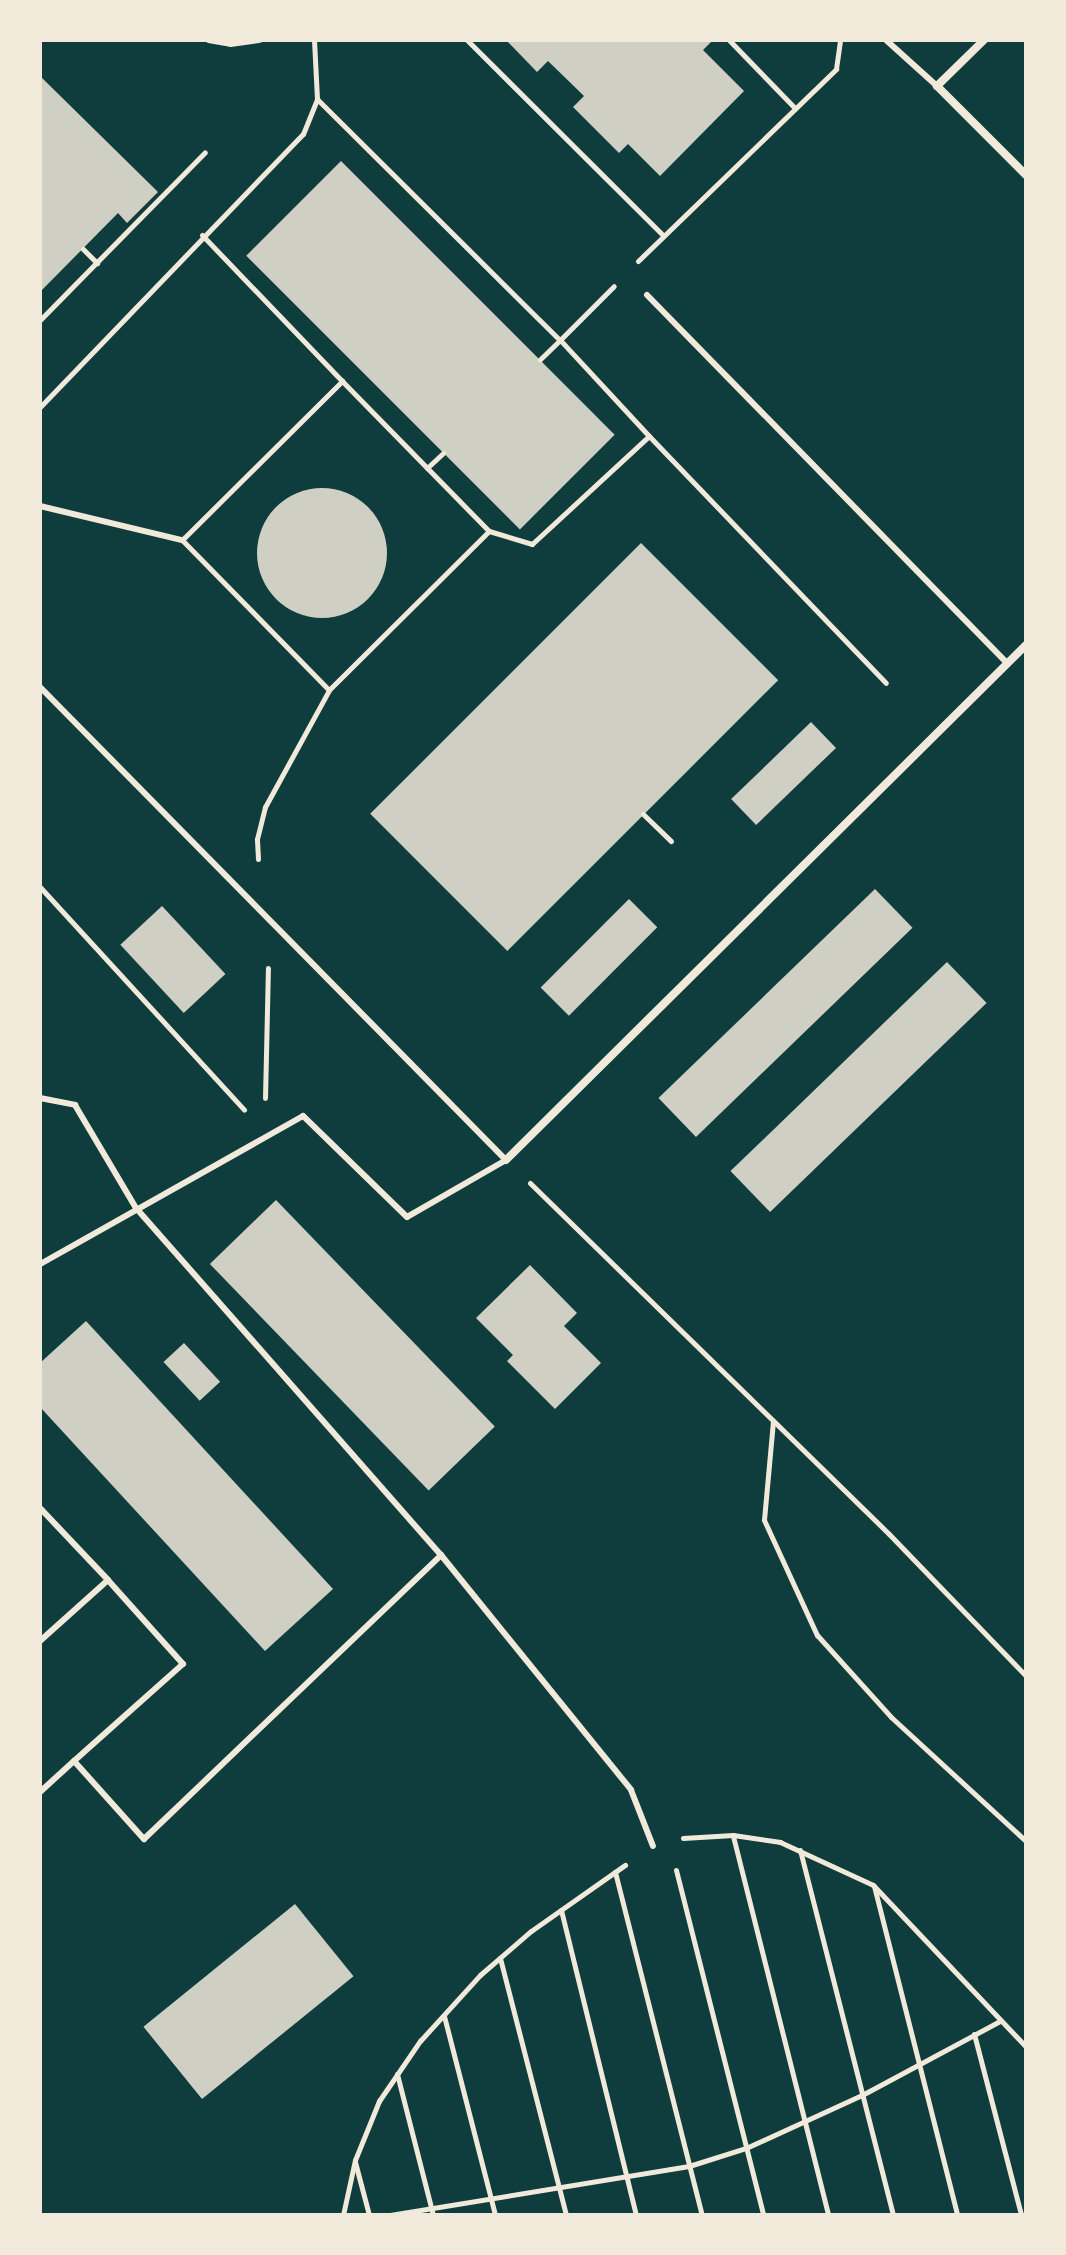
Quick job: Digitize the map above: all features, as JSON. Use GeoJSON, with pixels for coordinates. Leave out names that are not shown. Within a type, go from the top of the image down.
{"type":"FeatureCollection","features":[{"type":"Feature","properties":{"kind":"street"},"geometry":{"type":"LineString","coordinates":[[984,40],[937,86],[1026,175]]}},
{"type":"Feature","properties":{"kind":"street"},"geometry":{"type":"LineString","coordinates":[[506,1160],[1026,645]]}},
{"type":"Feature","properties":{"kind":"lane"},"geometry":{"type":"LineString","coordinates":[[886,40],[937,86]]}},
{"type":"Feature","properties":{"kind":"lane"},"geometry":{"type":"LineString","coordinates":[[647,295],[1007,663]]}},
{"type":"Feature","properties":{"kind":"lane"},"geometry":{"type":"LineString","coordinates":[[40,506],[182,540]]}},
{"type":"Feature","properties":{"kind":"lane"},"geometry":{"type":"LineString","coordinates":[[40,687],[506,1160],[407,1217],[303,1116],[265,1136],[232,1161],[136,1208],[40,1264]]}},
{"type":"Feature","properties":{"kind":"lane"},"geometry":{"type":"LineString","coordinates":[[40,1098],[75,1105],[136,1208],[441,1555],[631,1790],[653,1846]]}},
{"type":"Feature","properties":{"kind":"lane"},"geometry":{"type":"LineString","coordinates":[[40,1508],[183,1664],[40,1792]]}},
{"type":"Feature","properties":{"kind":"lane"},"geometry":{"type":"LineString","coordinates":[[74,1761],[144,1839],[441,1555]]}},
{"type":"Feature","properties":{"kind":"lane"},"geometry":{"type":"LineString","coordinates":[[40,1641],[108,1580]]}},
{"type":"Feature","properties":{"kind":"path"},"geometry":{"type":"LineString","coordinates":[[208,40],[260,40]]}},
{"type":"Feature","properties":{"kind":"path"},"geometry":{"type":"LineString","coordinates":[[40,407],[202,235],[303,134],[317,99],[314,40]]}},
{"type":"Feature","properties":{"kind":"path"},"geometry":{"type":"LineString","coordinates":[[467,40],[663,235]]}},
{"type":"Feature","properties":{"kind":"path"},"geometry":{"type":"LineString","coordinates":[[729,40],[795,109]]}},
{"type":"Feature","properties":{"kind":"path"},"geometry":{"type":"LineString","coordinates":[[317,99],[560,340],[540,359]]}},
{"type":"Feature","properties":{"kind":"path"},"geometry":{"type":"LineString","coordinates":[[40,320],[205,152]]}},
{"type":"Feature","properties":{"kind":"path"},"geometry":{"type":"LineString","coordinates":[[202,235],[489,531],[329,690],[262,817],[257,839],[269,921],[265,1136]]}},
{"type":"Feature","properties":{"kind":"path"},"geometry":{"type":"LineString","coordinates":[[83,249],[97,263]]}},
{"type":"Feature","properties":{"kind":"path"},"geometry":{"type":"LineString","coordinates":[[329,690],[182,540],[342,381]]}},
{"type":"Feature","properties":{"kind":"path"},"geometry":{"type":"LineString","coordinates":[[649,436],[886,683]]}},
{"type":"Feature","properties":{"kind":"path"},"geometry":{"type":"LineString","coordinates":[[427,468],[443,453]]}},
{"type":"Feature","properties":{"kind":"path"},"geometry":{"type":"LineString","coordinates":[[643,814],[671,841]]}},
{"type":"Feature","properties":{"kind":"path"},"geometry":{"type":"LineString","coordinates":[[40,887],[265,1136]]}},
{"type":"Feature","properties":{"kind":"path"},"geometry":{"type":"LineString","coordinates":[[506,1160],[773,1420],[1026,1676]]}},
{"type":"Feature","properties":{"kind":"path"},"geometry":{"type":"LineString","coordinates":[[773,1420],[764,1520],[817,1635],[891,1717],[1026,1841]]}},
{"type":"Feature","properties":{"kind":"path"},"geometry":{"type":"LineString","coordinates":[[343,2215],[355,2160],[379,2101],[444,2015],[500,1958],[561,1910],[653,1846],[691,1835],[733,1835],[800,1850],[873,1885],[1026,2047]]}},
{"type":"Feature","properties":{"kind":"path"},"geometry":{"type":"LineString","coordinates":[[733,1835],[828,2215]]}},
{"type":"Feature","properties":{"kind":"path"},"geometry":{"type":"LineString","coordinates":[[669,1842],[763,2215]]}},
{"type":"Feature","properties":{"kind":"path"},"geometry":{"type":"LineString","coordinates":[[800,1850],[893,2215]]}},
{"type":"Feature","properties":{"kind":"path"},"geometry":{"type":"LineString","coordinates":[[615,1872],[702,2215]]}},
{"type":"Feature","properties":{"kind":"path"},"geometry":{"type":"LineString","coordinates":[[873,1885],[957,2215]]}},
{"type":"Feature","properties":{"kind":"path"},"geometry":{"type":"LineString","coordinates":[[561,1910],[636,2215]]}},
{"type":"Feature","properties":{"kind":"path"},"geometry":{"type":"LineString","coordinates":[[500,1958],[566,2215]]}},
{"type":"Feature","properties":{"kind":"path"},"geometry":{"type":"LineString","coordinates":[[444,2015],[495,2215]]}},
{"type":"Feature","properties":{"kind":"path"},"geometry":{"type":"LineString","coordinates":[[390,2215],[432,2213],[627,2178],[689,2166],[746,2148],[920,2066],[1001,2020]]}},
{"type":"Feature","properties":{"kind":"path"},"geometry":{"type":"LineString","coordinates":[[974,2034],[1021,2215]]}},
{"type":"Feature","properties":{"kind":"path"},"geometry":{"type":"LineString","coordinates":[[397,2074],[432,2213]]}},
{"type":"Feature","properties":{"kind":"path"},"geometry":{"type":"LineString","coordinates":[[355,2160],[369,2215]]}},
{"type":"Feature","properties":{"kind":"building"},"geometry":{"type":"Polygon","coordinates":[[[506,40],[713,40],[703,50],[744,91],[660,176],[628,144],[619,153],[573,107],[584,96],[548,61],[537,72],[506,40]]]}},
{"type":"Feature","properties":{"kind":"building"},"geometry":{"type":"Polygon","coordinates":[[[40,76],[158,192],[127,223],[118,213],[40,292],[40,76]]]}},
{"type":"Feature","properties":{"kind":"building"},"geometry":{"type":"Polygon","coordinates":[[[341,161],[615,435],[520,529],[246,256],[341,161]]]}},
{"type":"Feature","properties":{"kind":"building"},"geometry":{"type":"Polygon","coordinates":[[[322,488],[347,493],[368,507],[382,528],[387,553],[382,578],[368,599],[347,613],[322,618],[297,613],[276,599],[262,578],[257,553],[262,528],[276,507],[297,493],[322,488]]]}},
{"type":"Feature","properties":{"kind":"building"},"geometry":{"type":"Polygon","coordinates":[[[641,543],[778,680],[507,951],[370,814],[641,543]]]}},
{"type":"Feature","properties":{"kind":"building"},"geometry":{"type":"Polygon","coordinates":[[[811,722],[836,748],[756,825],[731,799],[811,722]]]}},
{"type":"Feature","properties":{"kind":"building"},"geometry":{"type":"Polygon","coordinates":[[[875,889],[913,928],[696,1137],[658,1098],[875,889]]]}},
{"type":"Feature","properties":{"kind":"building"},"geometry":{"type":"Polygon","coordinates":[[[629,899],[657,927],[569,1016],[541,987],[629,899]]]}},
{"type":"Feature","properties":{"kind":"building"},"geometry":{"type":"Polygon","coordinates":[[[162,906],[225,974],[184,1013],[120,945],[162,906]]]}},
{"type":"Feature","properties":{"kind":"building"},"geometry":{"type":"Polygon","coordinates":[[[947,962],[987,1003],[770,1212],[730,1171],[947,962]]]}},
{"type":"Feature","properties":{"kind":"building"},"geometry":{"type":"Polygon","coordinates":[[[276,1200],[495,1427],[429,1491],[210,1264],[276,1200]]]}},
{"type":"Feature","properties":{"kind":"building"},"geometry":{"type":"Polygon","coordinates":[[[530,1265],[577,1313],[564,1326],[601,1363],[555,1409],[507,1361],[513,1355],[476,1318],[530,1265]]]}},
{"type":"Feature","properties":{"kind":"building"},"geometry":{"type":"Polygon","coordinates":[[[86,1321],[333,1589],[265,1651],[40,1407],[40,1363],[86,1321]]]}},
{"type":"Feature","properties":{"kind":"building"},"geometry":{"type":"Polygon","coordinates":[[[184,1343],[220,1382],[200,1401],[164,1362],[184,1343]]]}},
{"type":"Feature","properties":{"kind":"building"},"geometry":{"type":"Polygon","coordinates":[[[295,1904],[354,1976],[202,2099],[143,2027],[295,1904]]]}}]}
